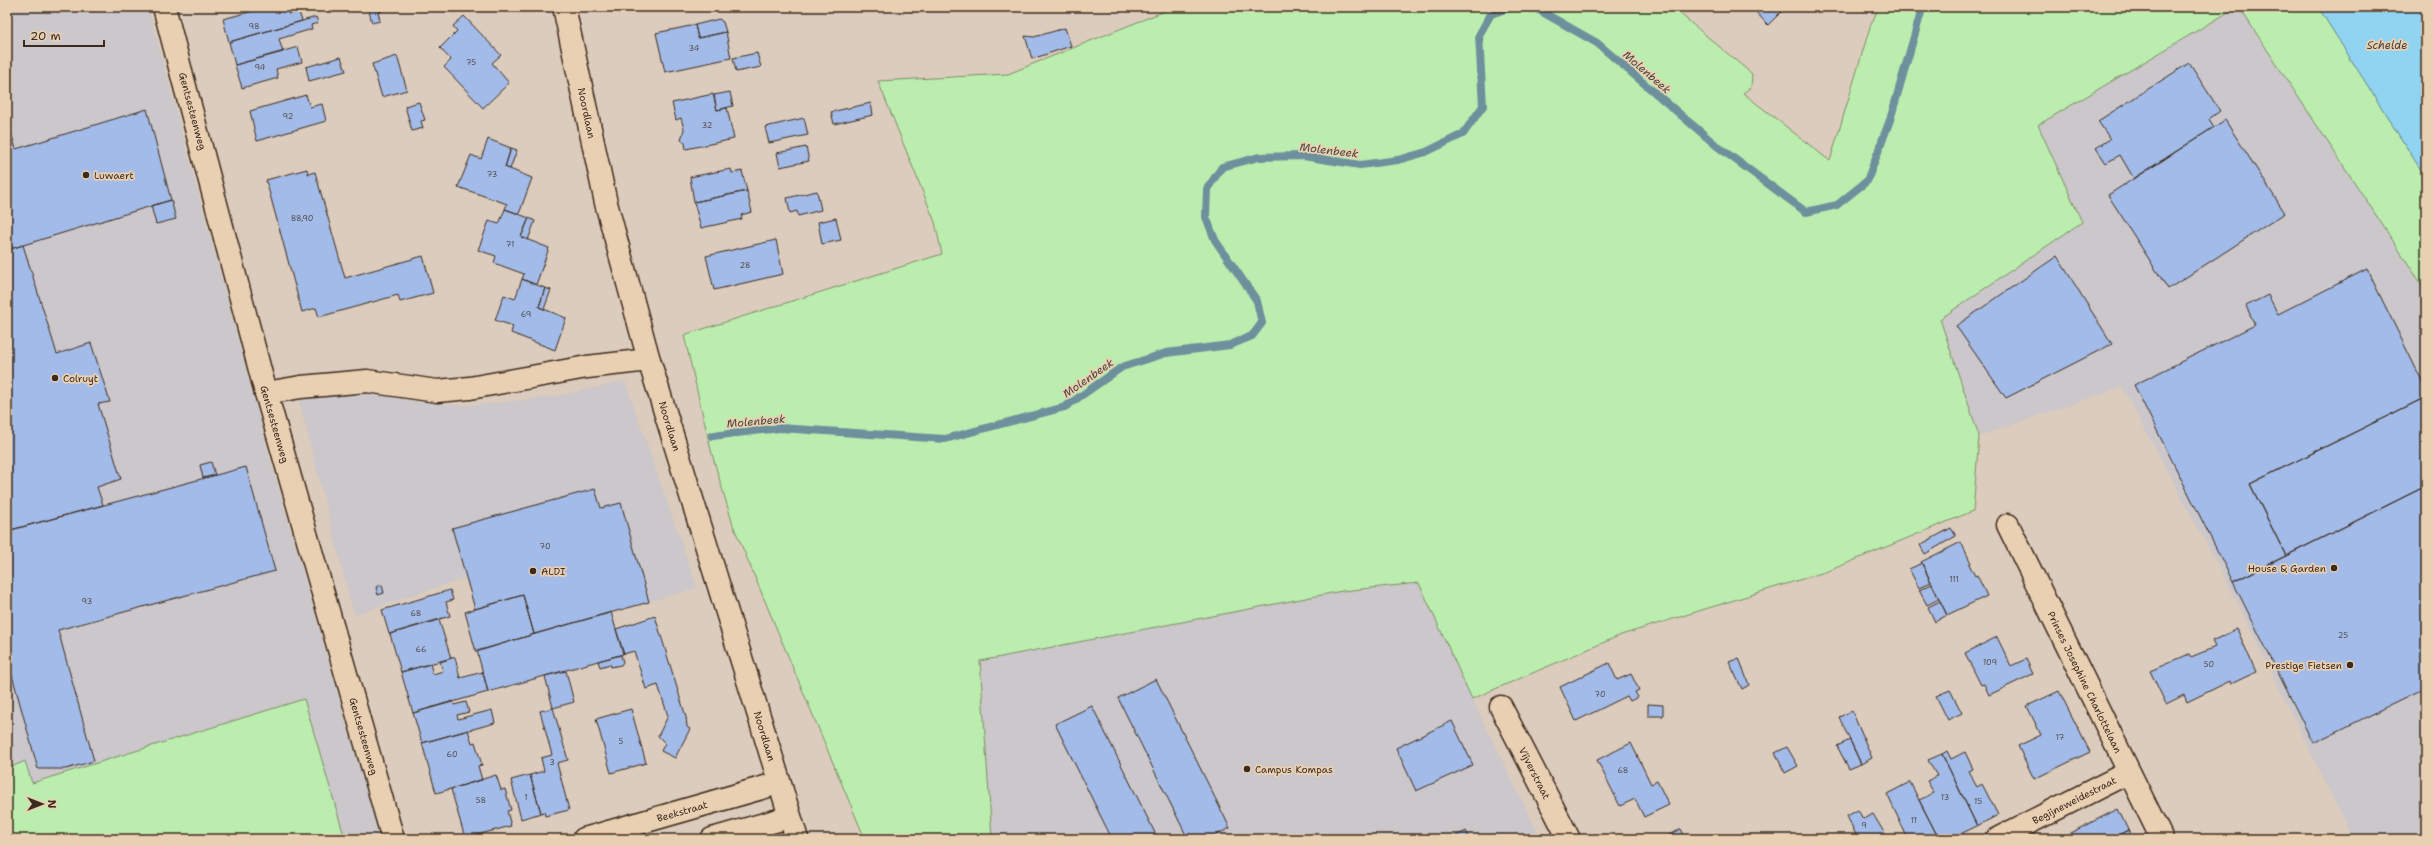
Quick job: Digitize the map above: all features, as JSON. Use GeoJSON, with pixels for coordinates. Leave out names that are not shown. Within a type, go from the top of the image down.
{"type":"FeatureCollection","features":[{"type":"Feature","properties":{"kind":"street","name":"Gentsesteenweg"},"geometry":{"type":"LineString","coordinates":[[164,7],[193,109],[266,393],[393,839]]}},
{"type":"Feature","properties":{"kind":"street","name":"Noordlaan"},"geometry":{"type":"LineString","coordinates":[[564,7],[606,203],[649,360],[797,839]]}},
{"type":"Feature","properties":{"kind":"street"},"geometry":{"type":"LineString","coordinates":[[266,393],[301,387],[367,382],[438,391],[587,367],[649,360]]}},
{"type":"Feature","properties":{"kind":"street","name":"Prinses Josephine Charlottelaan"},"geometry":{"type":"LineString","coordinates":[[2008,525],[2162,839]]}},
{"type":"Feature","properties":{"kind":"street","name":"Vijverstraat"},"geometry":{"type":"LineString","coordinates":[[1501,707],[1569,839]]}},
{"type":"Feature","properties":{"kind":"street","name":"Begijneweidestraat"},"geometry":{"type":"LineString","coordinates":[[1997,839],[2129,772]]}},
{"type":"Feature","properties":{"kind":"street","name":"Beekstraat"},"geometry":{"type":"LineString","coordinates":[[584,839],[779,783]]}},
{"type":"Feature","properties":{"kind":"street"},"geometry":{"type":"LineString","coordinates":[[712,839],[789,817]]}},
{"type":"Feature","properties":{"kind":"shaded area"},"geometry":{"type":"Polygon","coordinates":[[[7,7],[148,7],[270,458],[380,839],[50,839],[25,762],[7,769],[7,7]]]}},
{"type":"Feature","properties":{"kind":"shaded area"},"geometry":{"type":"Polygon","coordinates":[[[2239,7],[2426,291],[2426,839],[2353,839],[2225,578],[2122,387],[1979,436],[1940,319],[2082,222],[2038,125],[2239,7]]]}},
{"type":"Feature","properties":{"kind":"shaded area"},"geometry":{"type":"Polygon","coordinates":[[[625,381],[697,588],[534,634],[523,596],[475,609],[466,578],[354,615],[298,397],[358,390],[406,400],[465,406],[552,397],[625,381]]]}},
{"type":"Feature","properties":{"kind":"shaded area","name":"Campus Kompas"},"geometry":{"type":"Polygon","coordinates":[[[1420,583],[1472,699],[1541,839],[992,839],[980,661],[1342,591],[1420,583]]]}},
{"type":"Feature","properties":{"kind":"green space"},"geometry":{"type":"Polygon","coordinates":[[[1175,7],[1672,7],[1752,74],[1751,87],[1743,93],[1830,161],[1870,27],[1879,7],[2237,7],[2038,125],[2082,222],[1940,319],[1979,436],[1973,511],[1828,571],[1621,635],[1472,699],[1419,583],[1342,591],[980,661],[992,839],[865,839],[733,525],[712,454],[684,335],[942,254],[935,222],[878,81],[1008,74],[1175,7]]]}},
{"type":"Feature","properties":{"kind":"green space"},"geometry":{"type":"Polygon","coordinates":[[[2239,7],[2318,7],[2426,178],[2426,291],[2239,7]]]}},
{"type":"Feature","properties":{"kind":"green space"},"geometry":{"type":"Polygon","coordinates":[[[304,699],[345,839],[7,839],[7,769],[25,761],[32,783],[304,699]]]}},
{"type":"Feature","properties":{"kind":"water","name":"Schelde"},"geometry":{"type":"Polygon","coordinates":[[[2318,7],[2426,7],[2426,178],[2318,7]]]}},
{"type":"Feature","properties":{"kind":"building"},"geometry":{"type":"Polygon","coordinates":[[[268,7],[286,7],[288,14],[299,12],[302,21],[229,42],[223,19],[268,7]]]}},
{"type":"Feature","properties":{"kind":"building"},"geometry":{"type":"Polygon","coordinates":[[[368,7],[380,7],[382,11],[378,12],[380,21],[372,23],[368,7]]]}},
{"type":"Feature","properties":{"kind":"building"},"geometry":{"type":"Polygon","coordinates":[[[1751,7],[1786,7],[1768,25],[1751,7]]]}},
{"type":"Feature","properties":{"kind":"building"},"geometry":{"type":"Polygon","coordinates":[[[464,16],[501,55],[492,63],[509,83],[483,108],[444,67],[451,60],[440,48],[457,31],[453,26],[464,16]]]}},
{"type":"Feature","properties":{"kind":"building"},"geometry":{"type":"Polygon","coordinates":[[[316,17],[318,23],[311,25],[312,29],[279,39],[283,52],[235,65],[229,42],[316,17]]]}},
{"type":"Feature","properties":{"kind":"building"},"geometry":{"type":"Polygon","coordinates":[[[719,19],[723,22],[726,32],[698,38],[695,25],[719,19]]]}},
{"type":"Feature","properties":{"kind":"building"},"geometry":{"type":"Polygon","coordinates":[[[695,25],[698,38],[726,32],[731,58],[665,72],[656,33],[695,25]]]}},
{"type":"Feature","properties":{"kind":"building"},"geometry":{"type":"Polygon","coordinates":[[[1065,28],[1071,46],[1032,59],[1025,36],[1034,37],[1065,28]]]}},
{"type":"Feature","properties":{"kind":"building"},"geometry":{"type":"Polygon","coordinates":[[[298,47],[302,62],[276,69],[278,78],[242,88],[235,65],[298,47]]]}},
{"type":"Feature","properties":{"kind":"building"},"geometry":{"type":"Polygon","coordinates":[[[757,53],[761,67],[736,72],[733,58],[757,53]]]}},
{"type":"Feature","properties":{"kind":"building"},"geometry":{"type":"Polygon","coordinates":[[[397,56],[407,90],[382,97],[372,64],[397,56]]]}},
{"type":"Feature","properties":{"kind":"building"},"geometry":{"type":"Polygon","coordinates":[[[341,57],[346,71],[309,81],[306,67],[341,57]]]}},
{"type":"Feature","properties":{"kind":"building"},"geometry":{"type":"Polygon","coordinates":[[[2189,63],[2220,111],[2209,119],[2214,127],[2134,179],[2120,155],[2106,163],[2096,148],[2110,139],[2098,121],[2189,63]]]}},
{"type":"Feature","properties":{"kind":"building"},"geometry":{"type":"Polygon","coordinates":[[[730,92],[733,106],[717,110],[714,95],[730,92]]]}},
{"type":"Feature","properties":{"kind":"building"},"geometry":{"type":"Polygon","coordinates":[[[713,94],[717,110],[727,108],[734,139],[686,149],[685,143],[681,140],[684,129],[681,118],[676,120],[672,103],[713,94]]]}},
{"type":"Feature","properties":{"kind":"building"},"geometry":{"type":"Polygon","coordinates":[[[306,95],[310,107],[322,104],[326,121],[257,141],[250,111],[306,95]]]}},
{"type":"Feature","properties":{"kind":"building"},"geometry":{"type":"Polygon","coordinates":[[[419,102],[425,120],[421,121],[423,128],[412,131],[405,106],[419,102]]]}},
{"type":"Feature","properties":{"kind":"building"},"geometry":{"type":"Polygon","coordinates":[[[871,103],[873,115],[834,124],[831,112],[871,103]]]}},
{"type":"Feature","properties":{"kind":"building","name":"Luwaert"},"geometry":{"type":"Polygon","coordinates":[[[147,109],[171,200],[7,250],[7,120],[16,149],[147,109]]]}},
{"type":"Feature","properties":{"kind":"building"},"geometry":{"type":"Polygon","coordinates":[[[804,118],[808,135],[769,143],[765,127],[804,118]]]}},
{"type":"Feature","properties":{"kind":"building"},"geometry":{"type":"Polygon","coordinates":[[[2225,120],[2285,213],[2168,289],[2108,195],[2225,120]]]}},
{"type":"Feature","properties":{"kind":"building"},"geometry":{"type":"Polygon","coordinates":[[[488,139],[511,148],[505,167],[532,178],[519,214],[505,209],[507,204],[458,187],[471,155],[481,159],[488,139]]]}},
{"type":"Feature","properties":{"kind":"building"},"geometry":{"type":"Polygon","coordinates":[[[806,147],[809,161],[780,167],[777,153],[806,147]]]}},
{"type":"Feature","properties":{"kind":"building"},"geometry":{"type":"Polygon","coordinates":[[[511,148],[517,150],[510,169],[505,167],[511,148]]]}},
{"type":"Feature","properties":{"kind":"building"},"geometry":{"type":"Polygon","coordinates":[[[307,169],[308,174],[315,172],[345,278],[423,256],[433,293],[400,302],[398,295],[319,317],[316,308],[302,312],[266,180],[307,169]]]}},
{"type":"Feature","properties":{"kind":"building"},"geometry":{"type":"Polygon","coordinates":[[[731,169],[732,173],[742,171],[747,191],[694,202],[690,177],[731,169]]]}},
{"type":"Feature","properties":{"kind":"building"},"geometry":{"type":"Polygon","coordinates":[[[747,191],[752,212],[741,215],[742,219],[701,228],[694,202],[747,191]]]}},
{"type":"Feature","properties":{"kind":"building"},"geometry":{"type":"Polygon","coordinates":[[[817,191],[821,210],[798,216],[797,211],[790,213],[787,198],[817,191]]]}},
{"type":"Feature","properties":{"kind":"building"},"geometry":{"type":"Polygon","coordinates":[[[171,200],[176,219],[156,224],[151,206],[171,200]]]}},
{"type":"Feature","properties":{"kind":"building"},"geometry":{"type":"Polygon","coordinates":[[[505,209],[529,218],[521,237],[549,248],[536,285],[522,279],[524,274],[494,263],[496,256],[478,250],[489,221],[499,224],[505,209]]]}},
{"type":"Feature","properties":{"kind":"building"},"geometry":{"type":"Polygon","coordinates":[[[529,218],[535,221],[528,240],[521,237],[529,218]]]}},
{"type":"Feature","properties":{"kind":"building"},"geometry":{"type":"Polygon","coordinates":[[[836,218],[841,240],[822,244],[818,222],[836,218]]]}},
{"type":"Feature","properties":{"kind":"building"},"geometry":{"type":"Polygon","coordinates":[[[776,240],[783,274],[714,290],[706,256],[776,240]]]}},
{"type":"Feature","properties":{"kind":"building","name":"Colruyt"},"geometry":{"type":"Polygon","coordinates":[[[23,245],[57,354],[91,343],[110,402],[98,404],[121,479],[97,487],[103,505],[7,531],[7,250],[23,245]]]}},
{"type":"Feature","properties":{"kind":"building"},"geometry":{"type":"Polygon","coordinates":[[[2057,256],[2112,344],[2006,398],[1956,326],[2057,256]]]}},
{"type":"Feature","properties":{"kind":"building"},"geometry":{"type":"Polygon","coordinates":[[[2367,269],[2426,389],[2426,397],[2250,484],[2286,556],[2233,582],[2134,385],[2255,325],[2246,306],[2268,295],[2278,314],[2367,269]]]}},
{"type":"Feature","properties":{"kind":"building"},"geometry":{"type":"Polygon","coordinates":[[[522,279],[545,288],[539,307],[566,318],[555,350],[511,333],[513,326],[495,320],[504,295],[515,299],[522,279]]]}},
{"type":"Feature","properties":{"kind":"building"},"geometry":{"type":"Polygon","coordinates":[[[545,288],[551,290],[544,309],[539,307],[545,288]]]}},
{"type":"Feature","properties":{"kind":"building"},"geometry":{"type":"Polygon","coordinates":[[[2426,397],[2426,486],[2286,556],[2250,484],[2426,397]]]}},
{"type":"Feature","properties":{"kind":"building"},"geometry":{"type":"Polygon","coordinates":[[[211,462],[215,475],[203,478],[200,465],[211,462]]]}},
{"type":"Feature","properties":{"kind":"building"},"geometry":{"type":"Polygon","coordinates":[[[246,467],[275,571],[58,630],[94,761],[66,769],[38,769],[7,657],[7,531],[246,467]]]}},
{"type":"Feature","properties":{"kind":"building"},"geometry":{"type":"Polygon","coordinates":[[[2426,486],[2426,688],[2313,743],[2233,582],[2426,486]]]}},
{"type":"Feature","properties":{"kind":"building"},"geometry":{"type":"Polygon","coordinates":[[[595,489],[601,508],[621,503],[649,602],[534,634],[523,595],[475,609],[452,528],[595,489]]]}},
{"type":"Feature","properties":{"kind":"building"},"geometry":{"type":"Polygon","coordinates":[[[1951,528],[1956,536],[1925,554],[1920,545],[1951,528]]]}},
{"type":"Feature","properties":{"kind":"building"},"geometry":{"type":"Polygon","coordinates":[[[1961,542],[1971,563],[1969,564],[1975,576],[1977,575],[1987,596],[1947,615],[1921,562],[1961,542]]]}},
{"type":"Feature","properties":{"kind":"building"},"geometry":{"type":"Polygon","coordinates":[[[1922,563],[1931,582],[1919,588],[1909,569],[1922,563]]]}},
{"type":"Feature","properties":{"kind":"building"},"geometry":{"type":"Polygon","coordinates":[[[1932,584],[1939,599],[1927,605],[1919,590],[1932,584]]]}},
{"type":"Feature","properties":{"kind":"building"},"geometry":{"type":"Polygon","coordinates":[[[382,585],[384,593],[378,595],[376,587],[382,585]]]}},
{"type":"Feature","properties":{"kind":"building"},"geometry":{"type":"Polygon","coordinates":[[[450,590],[453,600],[446,602],[450,616],[389,634],[382,610],[450,590]]]}},
{"type":"Feature","properties":{"kind":"building"},"geometry":{"type":"Polygon","coordinates":[[[523,595],[534,634],[476,652],[465,612],[523,595]]]}},
{"type":"Feature","properties":{"kind":"building"},"geometry":{"type":"Polygon","coordinates":[[[1940,601],[1947,615],[1935,622],[1928,607],[1940,601]]]}},
{"type":"Feature","properties":{"kind":"building"},"geometry":{"type":"Polygon","coordinates":[[[611,612],[623,654],[488,692],[477,651],[611,612]]]}},
{"type":"Feature","properties":{"kind":"building"},"geometry":{"type":"Polygon","coordinates":[[[655,616],[686,717],[687,727],[690,729],[675,758],[661,751],[665,743],[658,736],[668,716],[658,685],[646,689],[634,651],[624,654],[616,629],[655,616]]]}},
{"type":"Feature","properties":{"kind":"building"},"geometry":{"type":"Polygon","coordinates":[[[439,620],[451,658],[401,672],[390,634],[439,620]]]}},
{"type":"Feature","properties":{"kind":"building"},"geometry":{"type":"Polygon","coordinates":[[[2237,629],[2256,672],[2231,684],[2230,681],[2187,702],[2184,695],[2166,704],[2150,671],[2189,654],[2191,657],[2215,647],[2212,641],[2237,629]]]}},
{"type":"Feature","properties":{"kind":"building"},"geometry":{"type":"Polygon","coordinates":[[[1997,637],[2011,666],[2026,659],[2033,674],[1989,695],[1984,684],[1981,685],[1965,653],[1997,637]]]}},
{"type":"Feature","properties":{"kind":"building"},"geometry":{"type":"Polygon","coordinates":[[[621,655],[623,662],[621,665],[611,667],[610,664],[600,667],[598,661],[621,655]]]}},
{"type":"Feature","properties":{"kind":"building"},"geometry":{"type":"Polygon","coordinates":[[[455,657],[460,678],[483,672],[488,692],[413,713],[401,672],[430,664],[433,674],[443,671],[440,662],[455,657]]]}},
{"type":"Feature","properties":{"kind":"building"},"geometry":{"type":"Polygon","coordinates":[[[1739,658],[1749,685],[1742,689],[1729,662],[1739,658]]]}},
{"type":"Feature","properties":{"kind":"building"},"geometry":{"type":"Polygon","coordinates":[[[1609,663],[1617,680],[1631,674],[1639,690],[1635,692],[1638,697],[1630,701],[1627,696],[1576,721],[1560,687],[1609,663]]]}},
{"type":"Feature","properties":{"kind":"building"},"geometry":{"type":"Polygon","coordinates":[[[566,671],[574,702],[553,708],[545,676],[566,671]]]}},
{"type":"Feature","properties":{"kind":"building"},"geometry":{"type":"Polygon","coordinates":[[[1156,679],[1230,828],[1208,839],[1188,839],[1118,698],[1156,679]]]}},
{"type":"Feature","properties":{"kind":"building"},"geometry":{"type":"Polygon","coordinates":[[[1950,690],[1962,713],[1948,720],[1936,696],[1950,690]]]}},
{"type":"Feature","properties":{"kind":"building"},"geometry":{"type":"Polygon","coordinates":[[[2059,691],[2090,752],[2034,779],[2018,746],[2041,735],[2027,706],[2059,691]]]}},
{"type":"Feature","properties":{"kind":"building"},"geometry":{"type":"Polygon","coordinates":[[[453,701],[454,705],[466,702],[469,712],[457,715],[458,719],[492,710],[495,723],[422,743],[413,713],[453,701]]]}},
{"type":"Feature","properties":{"kind":"building"},"geometry":{"type":"Polygon","coordinates":[[[1648,704],[1663,705],[1663,716],[1648,716],[1648,704]]]}},
{"type":"Feature","properties":{"kind":"building"},"geometry":{"type":"Polygon","coordinates":[[[1092,706],[1158,839],[1112,839],[1055,724],[1092,706]]]}},
{"type":"Feature","properties":{"kind":"building"},"geometry":{"type":"Polygon","coordinates":[[[553,708],[568,760],[557,763],[569,810],[545,816],[544,812],[541,813],[530,775],[544,771],[541,758],[552,755],[540,711],[553,708]]]}},
{"type":"Feature","properties":{"kind":"building"},"geometry":{"type":"Polygon","coordinates":[[[631,709],[646,763],[611,773],[596,719],[631,709]]]}},
{"type":"Feature","properties":{"kind":"building"},"geometry":{"type":"Polygon","coordinates":[[[1852,711],[1872,758],[1861,764],[1839,717],[1852,711]]]}},
{"type":"Feature","properties":{"kind":"building"},"geometry":{"type":"Polygon","coordinates":[[[1452,721],[1473,765],[1416,791],[1396,748],[1452,721]]]}},
{"type":"Feature","properties":{"kind":"building"},"geometry":{"type":"Polygon","coordinates":[[[468,730],[472,743],[475,742],[482,765],[478,766],[482,780],[436,793],[422,743],[468,730]]]}},
{"type":"Feature","properties":{"kind":"building"},"geometry":{"type":"Polygon","coordinates":[[[1850,740],[1861,764],[1849,769],[1837,746],[1850,740]]]}},
{"type":"Feature","properties":{"kind":"building"},"geometry":{"type":"Polygon","coordinates":[[[1631,743],[1651,784],[1657,781],[1669,805],[1644,817],[1635,799],[1620,806],[1597,760],[1631,743]]]}},
{"type":"Feature","properties":{"kind":"building"},"geometry":{"type":"Polygon","coordinates":[[[1787,747],[1798,766],[1785,773],[1775,753],[1787,747]]]}},
{"type":"Feature","properties":{"kind":"building"},"geometry":{"type":"Polygon","coordinates":[[[1947,751],[1951,759],[1965,752],[1973,769],[1968,771],[1977,787],[1982,784],[1998,815],[1977,826],[1942,754],[1947,751]]]}},
{"type":"Feature","properties":{"kind":"building"},"geometry":{"type":"Polygon","coordinates":[[[1942,754],[1977,826],[1950,839],[1939,839],[1919,800],[1934,793],[1927,781],[1937,776],[1928,760],[1942,754]]]}},
{"type":"Feature","properties":{"kind":"building"},"geometry":{"type":"Polygon","coordinates":[[[496,775],[501,790],[505,789],[511,810],[507,811],[511,826],[465,838],[451,789],[496,775]]]}},
{"type":"Feature","properties":{"kind":"building"},"geometry":{"type":"Polygon","coordinates":[[[530,775],[541,813],[521,819],[511,780],[530,775]]]}},
{"type":"Feature","properties":{"kind":"building"},"geometry":{"type":"Polygon","coordinates":[[[1910,782],[1939,839],[1908,839],[1887,794],[1910,782]]]}},
{"type":"Feature","properties":{"kind":"building"},"geometry":{"type":"Polygon","coordinates":[[[2118,809],[2128,830],[2111,839],[2058,839],[2118,809]]]}},
{"type":"Feature","properties":{"kind":"building"},"geometry":{"type":"Polygon","coordinates":[[[1858,810],[1863,819],[1873,814],[1888,839],[1858,839],[1847,816],[1858,810]]]}},
{"type":"Feature","properties":{"kind":"building"},"geometry":{"type":"Polygon","coordinates":[[[1681,829],[1686,839],[1662,839],[1681,829]]]}},
{"type":"Feature","properties":{"kind":"building"},"geometry":{"type":"Polygon","coordinates":[[[2128,830],[2132,839],[2111,839],[2128,830]]]}},
{"type":"Feature","properties":{"kind":"building"},"geometry":{"type":"Polygon","coordinates":[[[1466,831],[1470,839],[1450,839],[1466,831]]]}},
{"type":"Feature","properties":{"kind":"waterway","name":"Molenbeek"},"geometry":{"type":"LineString","coordinates":[[712,436],[780,428],[945,439],[1065,407],[1122,367],[1166,353],[1230,345],[1252,336],[1262,323],[1257,301],[1215,240],[1206,217],[1207,189],[1222,167],[1259,157],[1303,156],[1360,165],[1398,160],[1426,152],[1463,134],[1483,106],[1479,35],[1491,14],[1512,7],[1537,9],[1597,43],[1717,146],[1806,212],[1837,205],[1867,181],[1890,120],[1922,9],[1925,7]]}},
{"type":"Feature","properties":{"kind":"place","name":"Luwaert"},"geometry":{"type":"Point","coordinates":[86,175]}},
{"type":"Feature","properties":{"kind":"place","name":"Colruyt"},"geometry":{"type":"Point","coordinates":[55,378]}},
{"type":"Feature","properties":{"kind":"place","name":"House & Garden"},"geometry":{"type":"Point","coordinates":[2334,568]}},
{"type":"Feature","properties":{"kind":"place","name":"ALDI"},"geometry":{"type":"Point","coordinates":[533,571]}},
{"type":"Feature","properties":{"kind":"place","name":"Prestige Fietsen"},"geometry":{"type":"Point","coordinates":[2350,665]}},
{"type":"Feature","properties":{"kind":"place","name":"Campus Kompas"},"geometry":{"type":"Point","coordinates":[1247,769]}}]}
